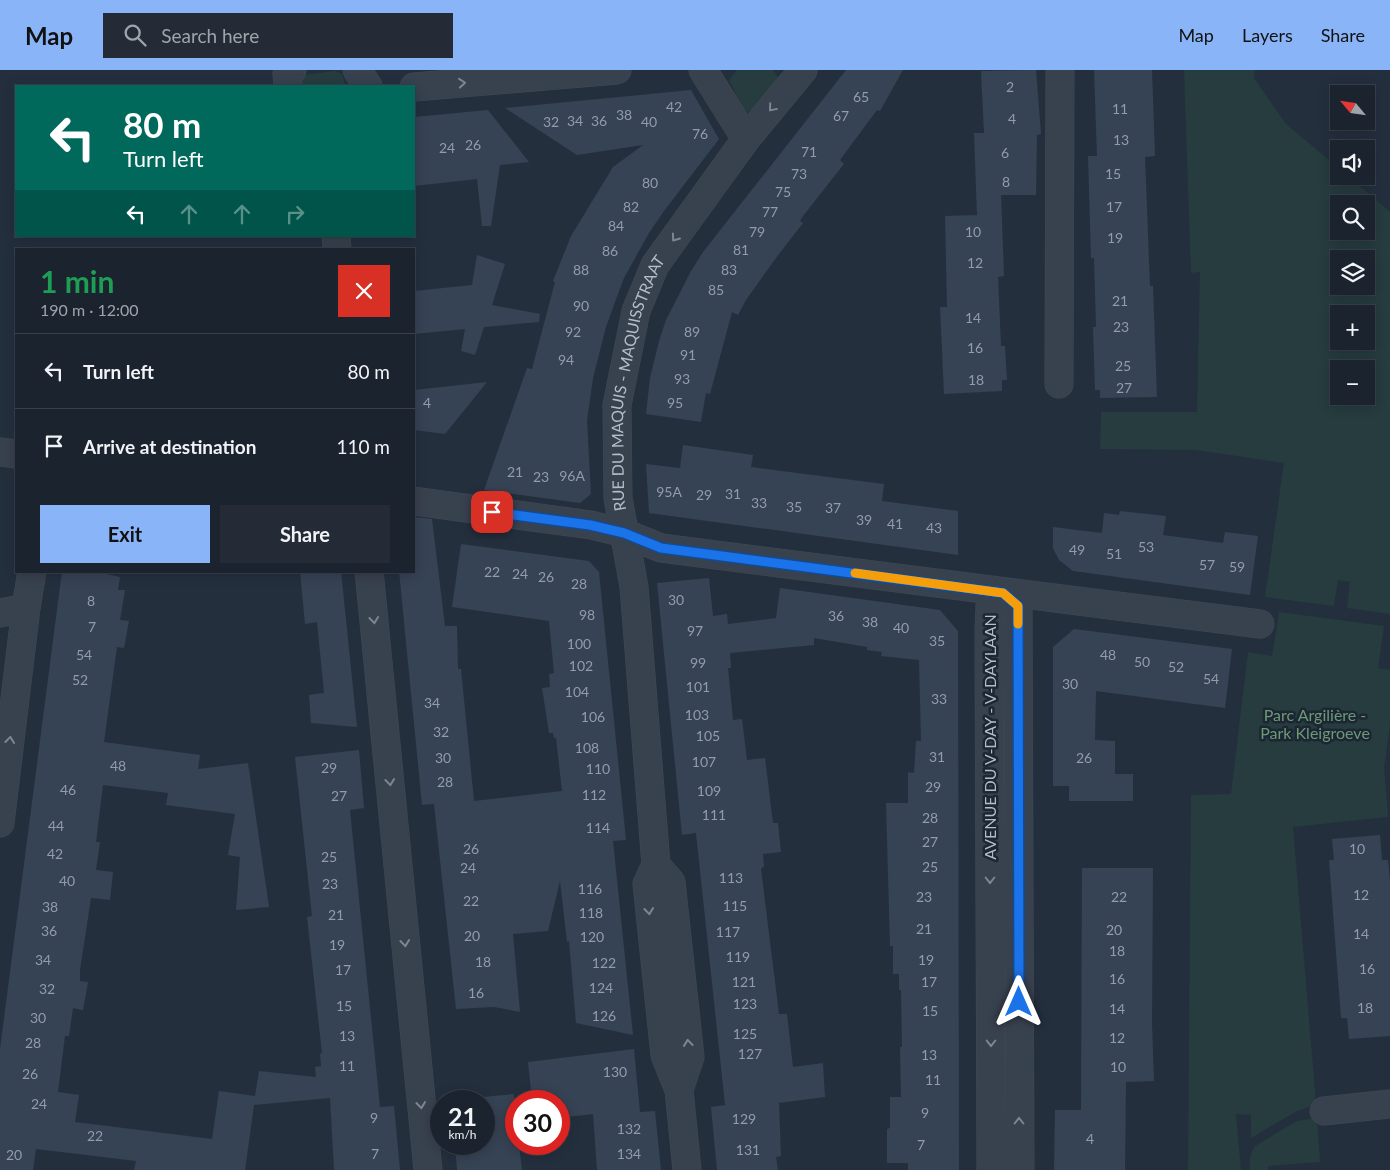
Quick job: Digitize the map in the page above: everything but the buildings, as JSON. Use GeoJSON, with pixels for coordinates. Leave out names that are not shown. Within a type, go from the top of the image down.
{"type":"FeatureCollection","features":[{"type":"Feature","properties":{"kind":"street"},"geometry":{"type":"LineString","coordinates":[[288,85],[287,74],[292,70]]}},
{"type":"Feature","properties":{"kind":"street"},"geometry":{"type":"LineString","coordinates":[[357,70],[367,85]]}},
{"type":"Feature","properties":{"kind":"street"},"geometry":{"type":"LineString","coordinates":[[415,87],[617,70]]}},
{"type":"Feature","properties":{"kind":"street"},"geometry":{"type":"LineString","coordinates":[[703,70],[746,139]]}},
{"type":"Feature","properties":{"kind":"street","name":"RUE DU MAQUIS - MAQUISSTRAAT"},"geometry":{"type":"LineString","coordinates":[[687,1170],[679,1090],[665,1055],[647,884],[656,864],[634,587],[618,498],[617,405],[636,311],[655,265],[746,139],[803,70]]}},
{"type":"Feature","properties":{"kind":"street"},"geometry":{"type":"LineString","coordinates":[[1059,384],[1060,70]]}},
{"type":"Feature","properties":{"kind":"street"},"geometry":{"type":"LineString","coordinates":[[0,452],[15,454]]}},
{"type":"Feature","properties":{"kind":"street"},"geometry":{"type":"LineString","coordinates":[[415,501],[590,525],[624,533],[661,548],[1003,593],[1260,624]]}},
{"type":"Feature","properties":{"kind":"street"},"geometry":{"type":"LineString","coordinates":[[0,823],[13,610],[31,573]]}},
{"type":"Feature","properties":{"kind":"street"},"geometry":{"type":"LineString","coordinates":[[369,573],[428,1170]]}},
{"type":"Feature","properties":{"kind":"street","name":"AVENUE DU V-DAY - V-DAYLAAN"},"geometry":{"type":"LineString","coordinates":[[991,1170],[989,623],[990,606],[1003,593],[1018,606],[1020,1170]]}},
{"type":"Feature","properties":{"kind":"street"},"geometry":{"type":"LineString","coordinates":[[1324,1111],[1390,1104]]}},
{"type":"Feature","properties":{"kind":"green space"},"geometry":{"type":"Polygon","coordinates":[[[737,70],[773,70],[783,84],[750,114],[743,108],[729,80],[737,70]]]}},
{"type":"Feature","properties":{"kind":"green space"},"geometry":{"type":"Polygon","coordinates":[[[1184,70],[1254,70],[1254,78],[1286,124],[1330,161],[1330,185],[1358,185],[1370,195],[1330,195],[1330,240],[1375,240],[1375,199],[1390,212],[1390,614],[1347,608],[1350,582],[1338,580],[1334,606],[1265,597],[1284,463],[1196,450],[1100,449],[1101,412],[1197,412],[1200,272],[1191,273],[1184,70]]]}},
{"type":"Feature","properties":{"kind":"green space"},"geometry":{"type":"Polygon","coordinates":[[[335,71],[342,74],[345,85],[298,85],[303,75],[335,71]]]}},
{"type":"Feature","properties":{"kind":"green space","name":"Parc Argilière - Park Kleigroeve"},"geometry":{"type":"Polygon","coordinates":[[[1279,612],[1384,626],[1378,668],[1390,670],[1390,724],[1384,768],[1388,817],[1293,827],[1316,1104],[1295,1112],[1251,1138],[1251,1115],[1236,1114],[1241,1170],[1188,1170],[1191,795],[1231,794],[1248,652],[1272,656],[1279,612]]]}},
{"type":"Feature","properties":{"kind":"green space"},"geometry":{"type":"Polygon","coordinates":[[[1317,1118],[1320,1162],[1268,1166],[1268,1170],[1250,1170],[1250,1158],[1255,1146],[1297,1121],[1317,1118]]]}},
{"type":"Feature","properties":{"kind":"slow traffic"},"geometry":{"type":"LineString","coordinates":[[855,573],[1003,593],[1018,606],[1018,624]]}},
{"type":"Feature","properties":{"kind":"route"},"geometry":{"type":"LineString","coordinates":[[492,512],[590,525],[624,533],[661,548],[1003,593],[1018,606],[1019,1002]]}}]}
